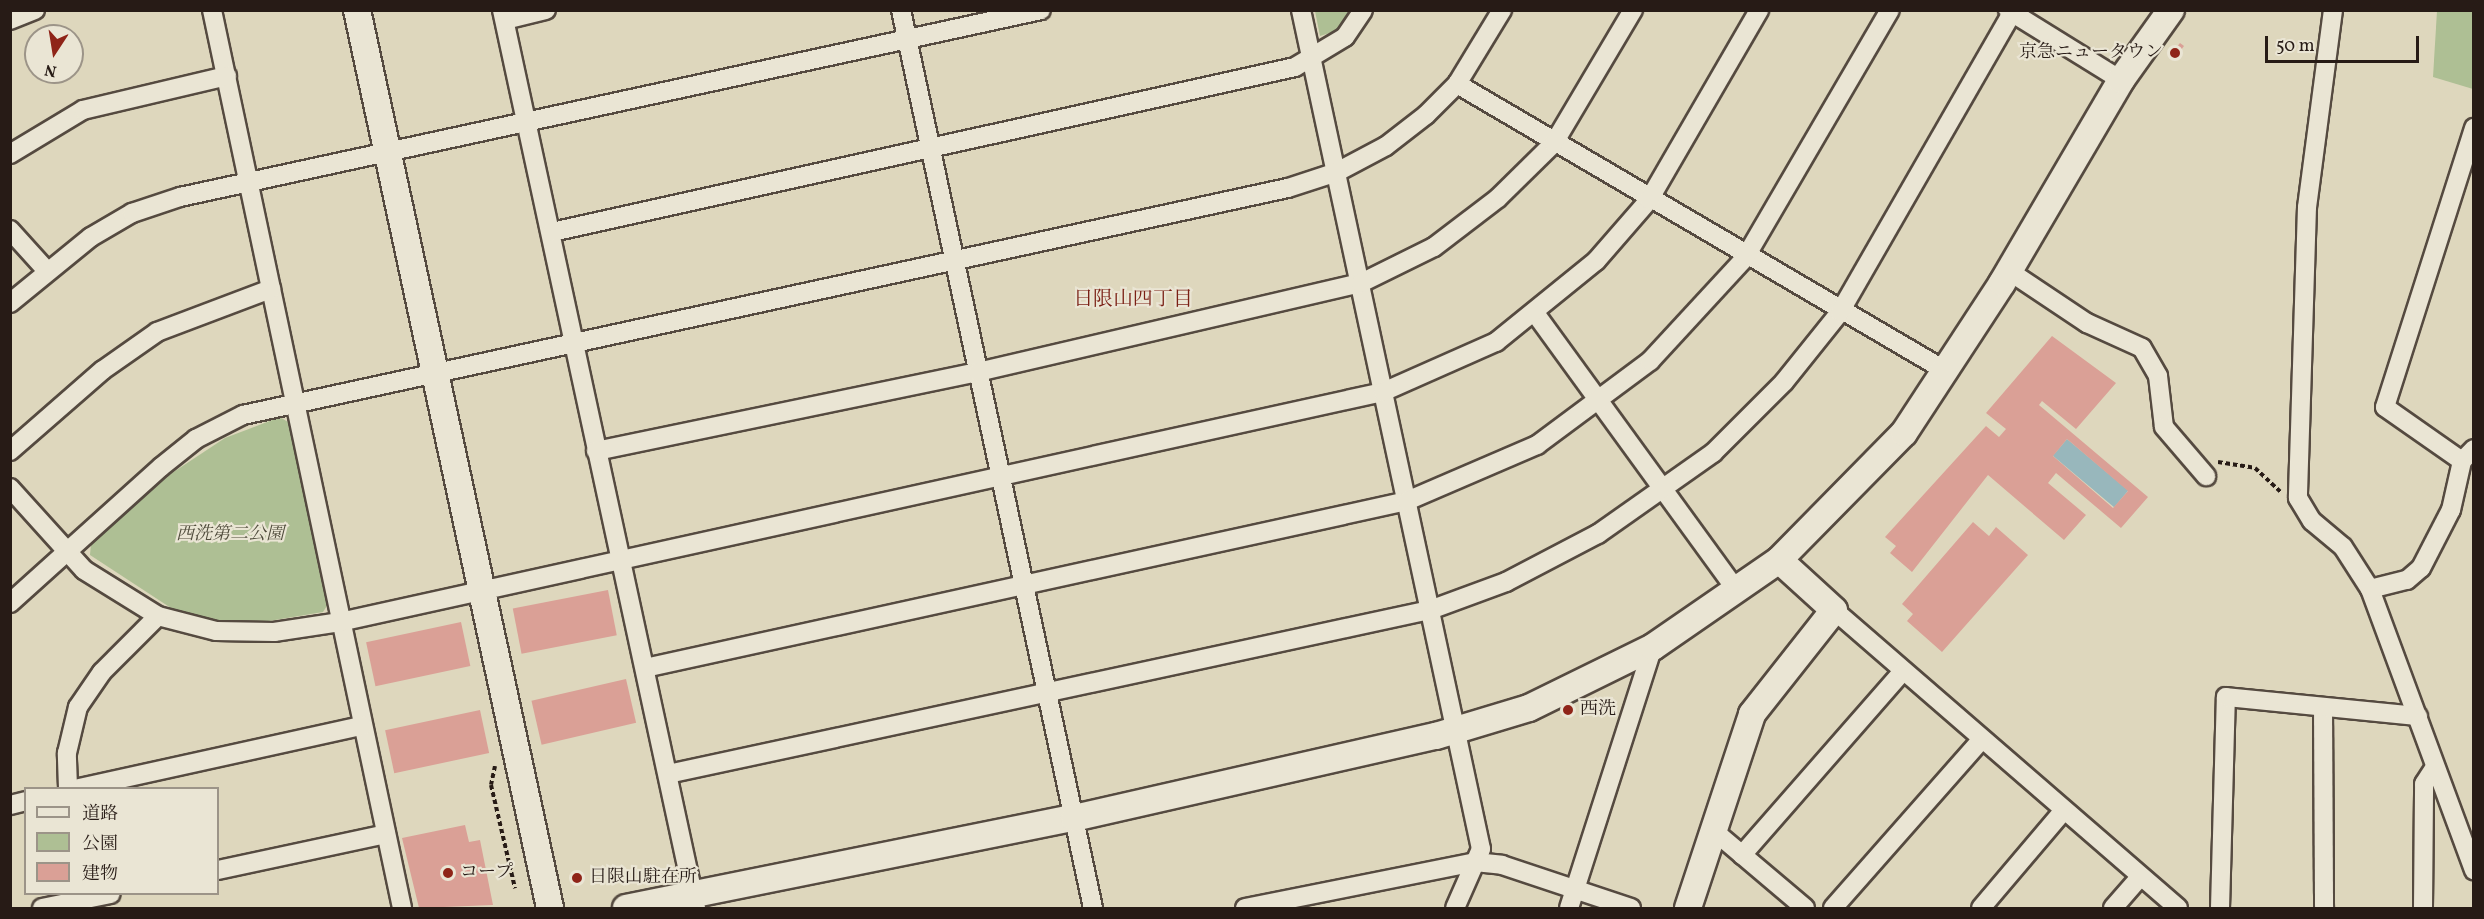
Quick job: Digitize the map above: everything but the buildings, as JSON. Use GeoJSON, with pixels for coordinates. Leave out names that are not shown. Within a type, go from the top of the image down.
{"type":"FeatureCollection","features":[{"type":"Feature","properties":{"kind":"street"},"geometry":{"type":"LineString","coordinates":[[10,20],[35,10]]}},
{"type":"Feature","properties":{"kind":"street"},"geometry":{"type":"LineString","coordinates":[[212,10],[402,909]]}},
{"type":"Feature","properties":{"kind":"street"},"geometry":{"type":"LineString","coordinates":[[357,10],[550,909]]}},
{"type":"Feature","properties":{"kind":"street"},"geometry":{"type":"LineString","coordinates":[[546,10],[504,15],[694,902]]}},
{"type":"Feature","properties":{"kind":"street"},"geometry":{"type":"LineString","coordinates":[[901,10],[1093,909]]}},
{"type":"Feature","properties":{"kind":"street"},"geometry":{"type":"LineString","coordinates":[[10,303],[47,271],[132,213],[180,197],[250,185],[388,150],[528,124],[1041,10]]}},
{"type":"Feature","properties":{"kind":"street"},"geometry":{"type":"LineString","coordinates":[[1301,10],[1481,849],[1455,909]]}},
{"type":"Feature","properties":{"kind":"street"},"geometry":{"type":"LineString","coordinates":[[552,232],[930,150],[1311,59],[1345,37],[1363,10]]}},
{"type":"Feature","properties":{"kind":"street"},"geometry":{"type":"LineString","coordinates":[[10,603],[196,439],[243,415],[296,400],[435,374],[1288,188],[1337,172],[1386,146],[1457,84],[1502,10]]}},
{"type":"Feature","properties":{"kind":"street"},"geometry":{"type":"LineString","coordinates":[[596,451],[978,372],[1361,283],[1434,247],[1498,198],[1554,143],[1633,10]]}},
{"type":"Feature","properties":{"kind":"street"},"geometry":{"type":"LineString","coordinates":[[10,488],[84,570],[158,616],[216,631],[273,632],[340,622],[481,589],[1383,392],[1496,342],[1596,261],[1649,200],[1759,10]]}},
{"type":"Feature","properties":{"kind":"street"},"geometry":{"type":"LineString","coordinates":[[645,668],[1407,501],[1537,445],[1599,403],[1650,361],[1746,258],[1890,10]]}},
{"type":"Feature","properties":{"kind":"street"},"geometry":{"type":"LineString","coordinates":[[626,909],[694,902],[1457,730],[1529,708],[1653,647],[1779,560],[1904,433],[2009,271],[2121,80],[2171,10]]}},
{"type":"Feature","properties":{"kind":"street"},"geometry":{"type":"LineString","coordinates":[[2333,10],[2307,207],[2298,498],[2312,521],[2343,547],[2370,589],[2474,870]]}},
{"type":"Feature","properties":{"kind":"street"},"geometry":{"type":"LineString","coordinates":[[668,774],[1430,610],[1506,582],[1598,534],[1664,490],[1713,453],[1776,390],[1840,312],[2012,11],[2121,80]]}},
{"type":"Feature","properties":{"kind":"street"},"geometry":{"type":"LineString","coordinates":[[10,154],[83,110],[226,76]]}},
{"type":"Feature","properties":{"kind":"street"},"geometry":{"type":"LineString","coordinates":[[1457,84],[1746,258],[1946,371]]}},
{"type":"Feature","properties":{"kind":"street"},"geometry":{"type":"LineString","coordinates":[[2370,589],[2407,580],[2421,568],[2451,510],[2468,455],[2385,407],[2474,129]]}},
{"type":"Feature","properties":{"kind":"street"},"geometry":{"type":"LineString","coordinates":[[10,230],[47,271]]}},
{"type":"Feature","properties":{"kind":"street"},"geometry":{"type":"LineString","coordinates":[[2009,271],[2087,323],[2142,348],[2158,376],[2164,427],[2206,476]]}},
{"type":"Feature","properties":{"kind":"street"},"geometry":{"type":"LineString","coordinates":[[10,451],[103,370],[157,332],[271,289]]}},
{"type":"Feature","properties":{"kind":"street"},"geometry":{"type":"LineString","coordinates":[[1534,313],[1737,591]]}},
{"type":"Feature","properties":{"kind":"street"},"geometry":{"type":"LineString","coordinates":[[1779,560],[1981,740],[2178,909]]}},
{"type":"Feature","properties":{"kind":"street"},"geometry":{"type":"LineString","coordinates":[[1688,909],[1759,699],[1834,610]]}},
{"type":"Feature","properties":{"kind":"street"},"geometry":{"type":"LineString","coordinates":[[68,787],[67,753],[78,707],[102,672],[158,616]]}},
{"type":"Feature","properties":{"kind":"street"},"geometry":{"type":"LineString","coordinates":[[1569,909],[1653,647]]}},
{"type":"Feature","properties":{"kind":"street"},"geometry":{"type":"LineString","coordinates":[[1742,855],[1903,671]]}},
{"type":"Feature","properties":{"kind":"street"},"geometry":{"type":"LineString","coordinates":[[2220,909],[2226,697],[2418,716]]}},
{"type":"Feature","properties":{"kind":"street"},"geometry":{"type":"LineString","coordinates":[[2324,707],[2325,909]]}},
{"type":"Feature","properties":{"kind":"street"},"geometry":{"type":"LineString","coordinates":[[88,787],[362,726]]}},
{"type":"Feature","properties":{"kind":"street"},"geometry":{"type":"LineString","coordinates":[[1833,909],[1981,740]]}},
{"type":"Feature","properties":{"kind":"street"},"geometry":{"type":"LineString","coordinates":[[2423,909],[2424,784],[2435,767]]}},
{"type":"Feature","properties":{"kind":"street"},"geometry":{"type":"LineString","coordinates":[[1981,909],[2064,810]]}},
{"type":"Feature","properties":{"kind":"street"},"geometry":{"type":"LineString","coordinates":[[1714,831],[1806,909]]}},
{"type":"Feature","properties":{"kind":"street"},"geometry":{"type":"LineString","coordinates":[[219,870],[386,834]]}},
{"type":"Feature","properties":{"kind":"street"},"geometry":{"type":"LineString","coordinates":[[1245,909],[1475,862],[1502,865],[1631,909]]}},
{"type":"Feature","properties":{"kind":"street"},"geometry":{"type":"LineString","coordinates":[[2113,909],[2140,877]]}},
{"type":"Feature","properties":{"kind":"street"},"geometry":{"type":"LineString","coordinates":[[42,909],[106,895]]}},
{"type":"Feature","properties":{"kind":"path"},"geometry":{"type":"LineString","coordinates":[[2206,476],[2220,461],[2255,468],[2288,498],[2298,498]]}},
{"type":"Feature","properties":{"kind":"green space"},"geometry":{"type":"Polygon","coordinates":[[[1315,11],[1355,11],[1336,31],[1320,36],[1315,11]]]}},
{"type":"Feature","properties":{"kind":"green space"},"geometry":{"type":"Polygon","coordinates":[[[2437,11],[2473,11],[2473,89],[2433,77],[2437,11]]]}},
{"type":"Feature","properties":{"kind":"green space","name":"西洗第二公園"},"geometry":{"type":"Polygon","coordinates":[[[280,417],[291,424],[330,601],[323,612],[269,621],[216,620],[171,608],[90,555],[91,544],[169,475],[225,438],[280,417]]]}},
{"type":"Feature","properties":{"kind":"water"},"geometry":{"type":"Polygon","coordinates":[[[2067,439],[2128,490],[2114,507],[2053,456],[2067,439]]]}},
{"type":"Feature","properties":{"kind":"place","name":"京急ニュータウン"},"geometry":{"type":"Point","coordinates":[2175,53]}},
{"type":"Feature","properties":{"kind":"place","name":"西洗"},"geometry":{"type":"Point","coordinates":[1568,710]}},
{"type":"Feature","properties":{"kind":"place","name":"コープ"},"geometry":{"type":"Point","coordinates":[448,873]}},
{"type":"Feature","properties":{"kind":"place","name":"日限山駐在所"},"geometry":{"type":"Point","coordinates":[577,878]}},
{"type":"Feature","properties":{"kind":"district","name":"日限山四丁目"},"geometry":{"type":"Point","coordinates":[1133,300]}}]}
